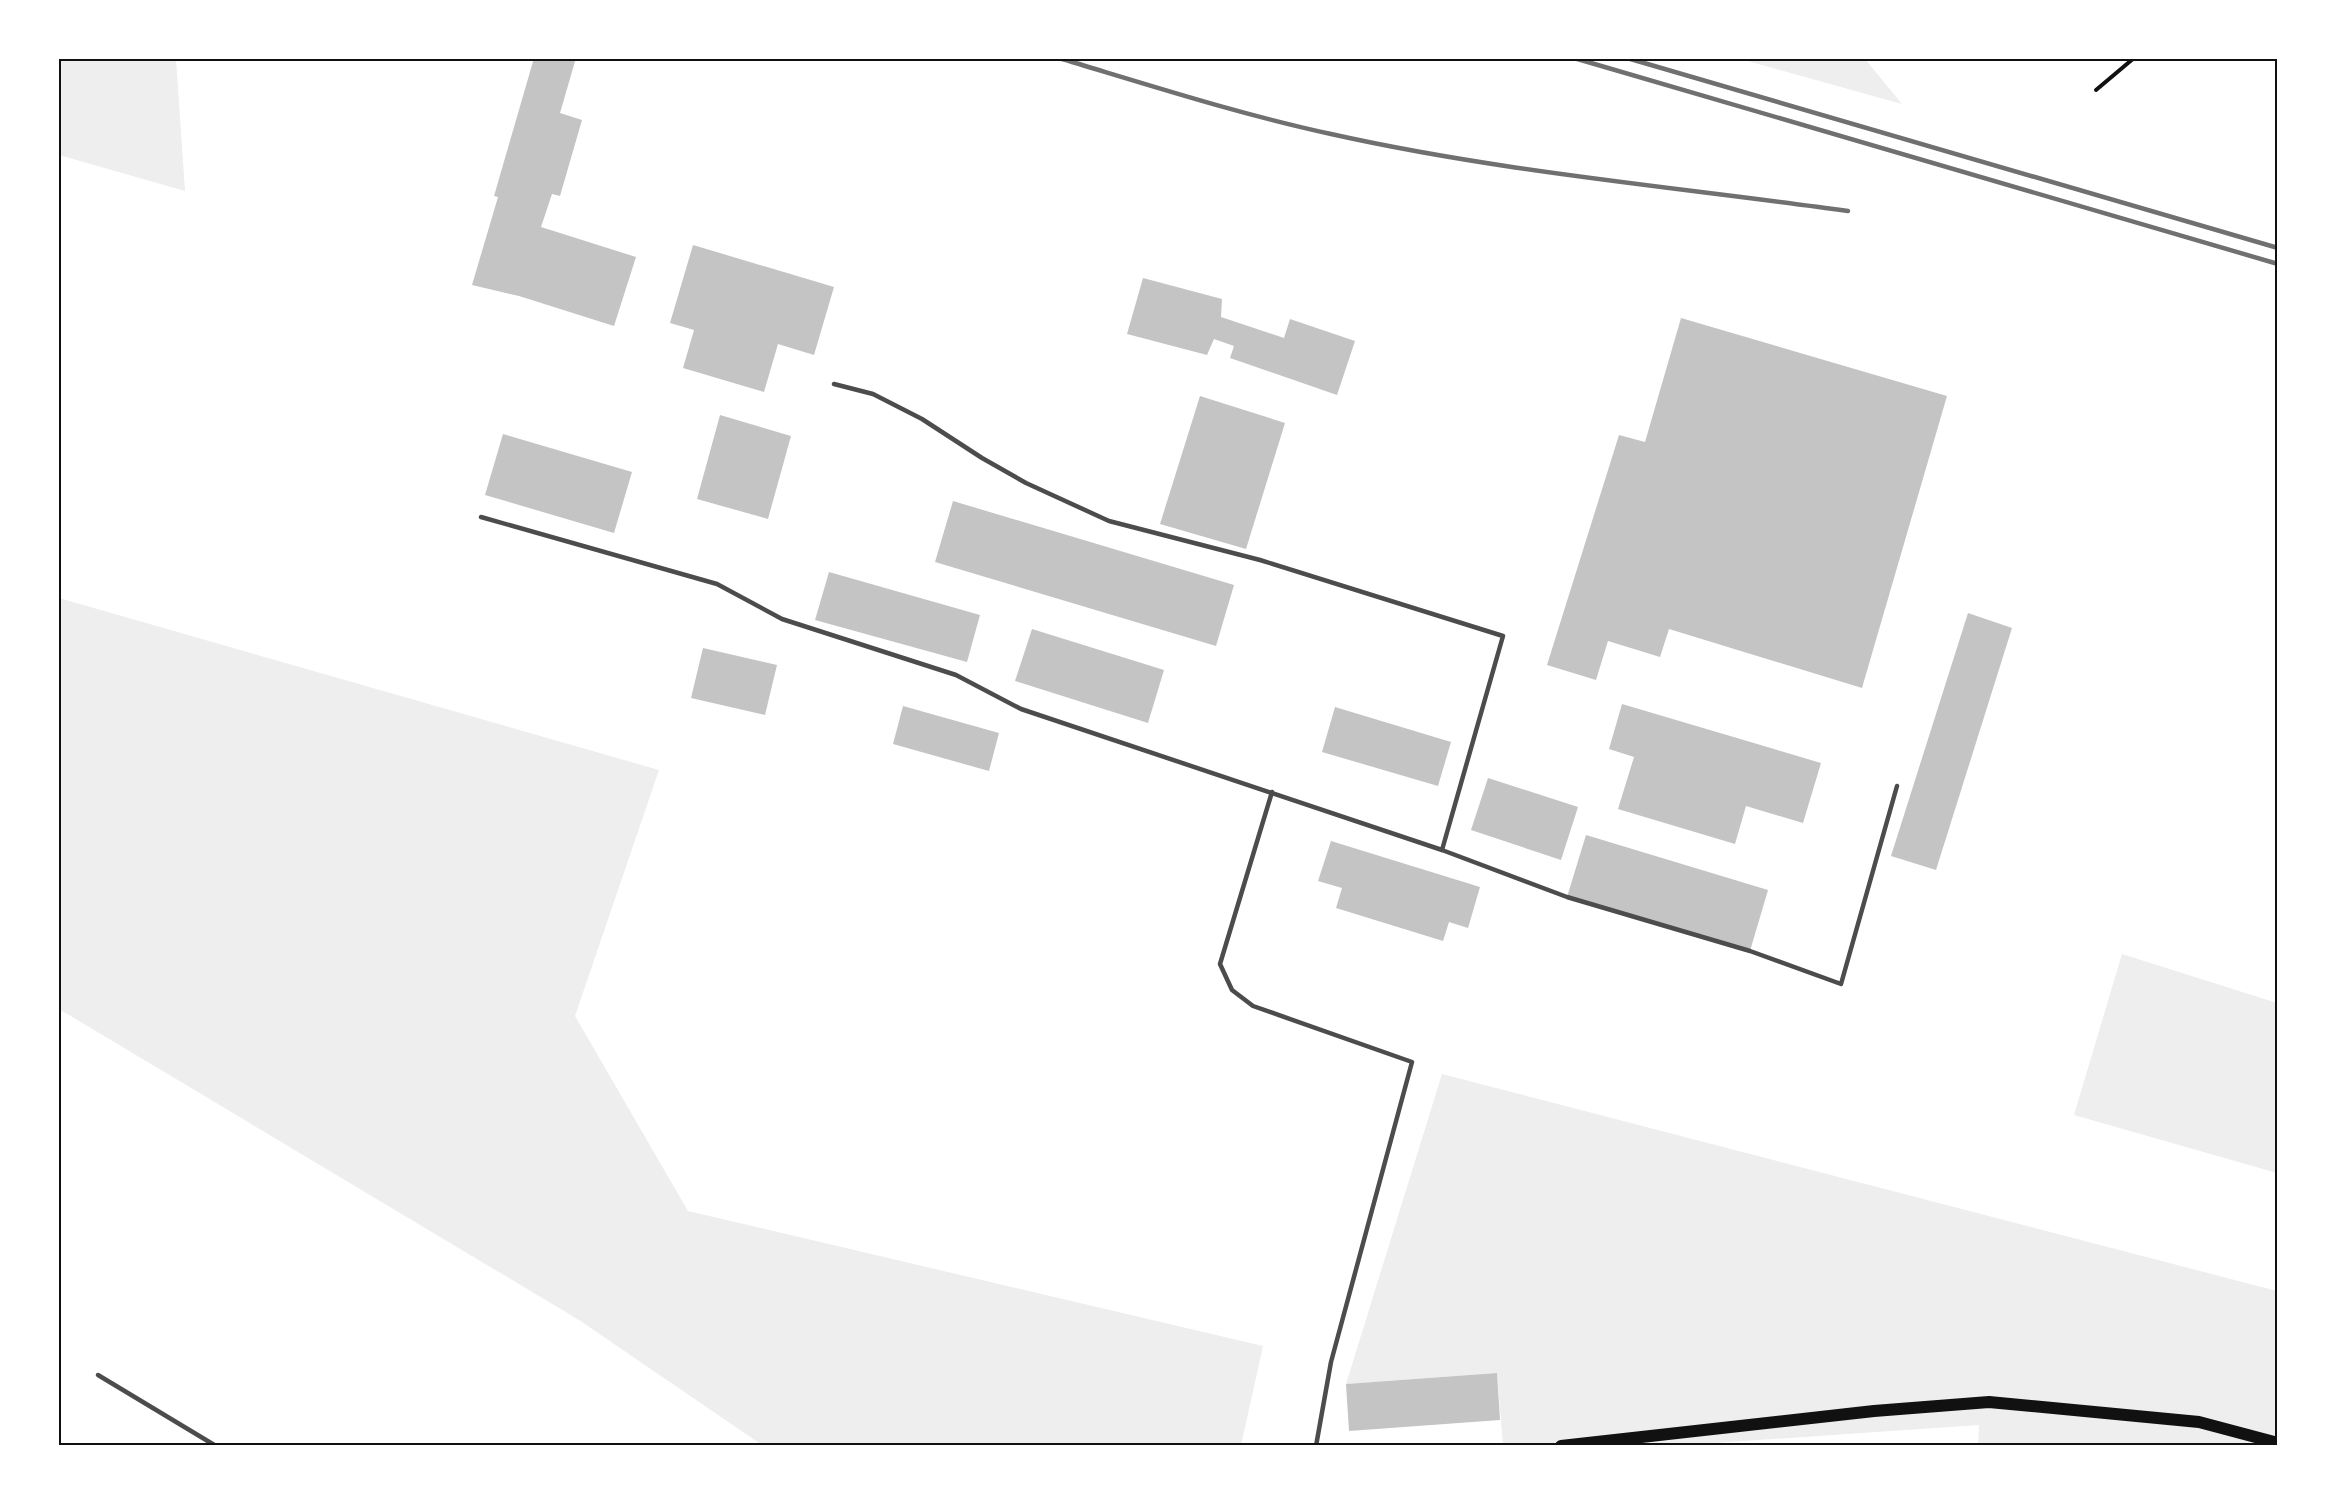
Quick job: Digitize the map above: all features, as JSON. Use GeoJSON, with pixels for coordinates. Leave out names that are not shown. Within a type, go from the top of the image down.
{"type":"FeatureCollection","features":[{"type":"Feature","properties":{"kind":"main road"},"geometry":{"type":"LineString","coordinates":[[1561,1446],[1874,1411],[1989,1402],[2199,1422],[2277,1443]]}},
{"type":"Feature","properties":{"kind":"lane"},"geometry":{"type":"LineString","coordinates":[[834,384],[873,394],[922,419],[1026,483],[1109,521],[1260,560],[1503,636],[1442,850]]}},
{"type":"Feature","properties":{"kind":"lane"},"geometry":{"type":"LineString","coordinates":[[482,517],[717,584],[782,620],[956,675],[1021,709],[1442,850],[1567,897],[1750,951],[1841,984],[1897,786]]}},
{"type":"Feature","properties":{"kind":"lane"},"geometry":{"type":"LineString","coordinates":[[1272,792],[1220,964],[1232,990],[1253,1006],[1412,1062],[1331,1362],[1316,1446]]}},
{"type":"Feature","properties":{"kind":"lane"},"geometry":{"type":"LineString","coordinates":[[98,1375],[216,1446]]}},
{"type":"Feature","properties":{"kind":"path"},"geometry":{"type":"LineString","coordinates":[[2096,90],[2134,58]]}},
{"type":"Feature","properties":{"kind":"shaded area"},"geometry":{"type":"Polygon","coordinates":[[[58,59],[176,59],[185,191],[59,155],[58,59]]]}},
{"type":"Feature","properties":{"kind":"shaded area"},"geometry":{"type":"Polygon","coordinates":[[[1740,59],[1865,59],[1902,104],[1740,59]]]}},
{"type":"Feature","properties":{"kind":"shaded area"},"geometry":{"type":"Polygon","coordinates":[[[59,598],[659,770],[575,1016],[688,1211],[1263,1346],[1241,1445],[762,1445],[579,1320],[59,1009],[59,598]]]}},
{"type":"Feature","properties":{"kind":"shaded area"},"geometry":{"type":"Polygon","coordinates":[[[2122,954],[2277,1003],[2277,1173],[2074,1115],[2122,954]]]}},
{"type":"Feature","properties":{"kind":"shaded area"},"geometry":{"type":"Polygon","coordinates":[[[1442,1074],[2277,1291],[2277,1445],[1978,1445],[1979,1425],[1684,1445],[1503,1445],[1497,1373],[1346,1384],[1442,1074]]]}},
{"type":"Feature","properties":{"kind":"building"},"geometry":{"type":"Polygon","coordinates":[[[534,58],[576,58],[560,113],[582,120],[560,196],[552,194],[541,227],[636,257],[614,326],[519,296],[472,285],[498,197],[494,196],[534,58]]]}},
{"type":"Feature","properties":{"kind":"building"},"geometry":{"type":"Polygon","coordinates":[[[693,245],[834,287],[814,355],[778,344],[764,392],[683,368],[694,330],[670,323],[693,245]]]}},
{"type":"Feature","properties":{"kind":"building"},"geometry":{"type":"Polygon","coordinates":[[[1143,278],[1222,299],[1221,317],[1284,338],[1290,319],[1355,341],[1337,395],[1230,358],[1234,346],[1214,339],[1207,355],[1127,334],[1143,278]]]}},
{"type":"Feature","properties":{"kind":"building"},"geometry":{"type":"Polygon","coordinates":[[[1681,318],[1947,396],[1862,688],[1669,629],[1660,657],[1608,641],[1596,680],[1547,665],[1619,435],[1645,442],[1681,318]]]}},
{"type":"Feature","properties":{"kind":"building"},"geometry":{"type":"Polygon","coordinates":[[[1200,396],[1285,423],[1246,549],[1160,524],[1200,396]]]}},
{"type":"Feature","properties":{"kind":"building"},"geometry":{"type":"Polygon","coordinates":[[[720,415],[791,436],[768,519],[697,499],[720,415]]]}},
{"type":"Feature","properties":{"kind":"building"},"geometry":{"type":"Polygon","coordinates":[[[503,434],[632,472],[614,533],[485,495],[503,434]]]}},
{"type":"Feature","properties":{"kind":"building"},"geometry":{"type":"Polygon","coordinates":[[[953,501],[1234,585],[1216,646],[935,562],[953,501]]]}},
{"type":"Feature","properties":{"kind":"building"},"geometry":{"type":"Polygon","coordinates":[[[829,572],[980,615],[967,662],[815,620],[829,572]]]}},
{"type":"Feature","properties":{"kind":"building"},"geometry":{"type":"Polygon","coordinates":[[[1968,613],[2012,628],[1936,870],[1891,856],[1968,613]]]}},
{"type":"Feature","properties":{"kind":"building"},"geometry":{"type":"Polygon","coordinates":[[[1032,629],[1164,670],[1148,723],[1015,681],[1032,629]]]}},
{"type":"Feature","properties":{"kind":"building"},"geometry":{"type":"Polygon","coordinates":[[[703,648],[777,665],[765,715],[691,698],[703,648]]]}},
{"type":"Feature","properties":{"kind":"building"},"geometry":{"type":"Polygon","coordinates":[[[1622,704],[1821,763],[1803,823],[1746,806],[1735,844],[1618,809],[1634,757],[1609,749],[1622,704]]]}},
{"type":"Feature","properties":{"kind":"building"},"geometry":{"type":"Polygon","coordinates":[[[903,706],[999,733],[989,771],[893,744],[903,706]]]}},
{"type":"Feature","properties":{"kind":"building"},"geometry":{"type":"Polygon","coordinates":[[[1335,707],[1451,742],[1438,786],[1322,752],[1335,707]]]}},
{"type":"Feature","properties":{"kind":"building"},"geometry":{"type":"Polygon","coordinates":[[[1488,778],[1578,807],[1561,860],[1471,830],[1488,778]]]}},
{"type":"Feature","properties":{"kind":"building"},"geometry":{"type":"Polygon","coordinates":[[[1586,835],[1768,890],[1750,951],[1567,897],[1586,835]]]}},
{"type":"Feature","properties":{"kind":"building"},"geometry":{"type":"Polygon","coordinates":[[[1331,841],[1480,887],[1468,928],[1449,922],[1443,941],[1336,908],[1342,888],[1318,881],[1331,841]]]}},
{"type":"Feature","properties":{"kind":"building"},"geometry":{"type":"Polygon","coordinates":[[[1497,1373],[1500,1420],[1349,1431],[1346,1384],[1497,1373]]]}},
{"type":"Feature","properties":{"kind":"railway"},"geometry":{"type":"LineString","coordinates":[[1059,58],[1194,99],[1331,134],[1395,147],[1524,169],[1848,211]]}},
{"type":"Feature","properties":{"kind":"railway"},"geometry":{"type":"LineString","coordinates":[[1574,58],[2278,264]]}},
{"type":"Feature","properties":{"kind":"railway"},"geometry":{"type":"LineString","coordinates":[[1627,58],[2278,248]]}}]}
